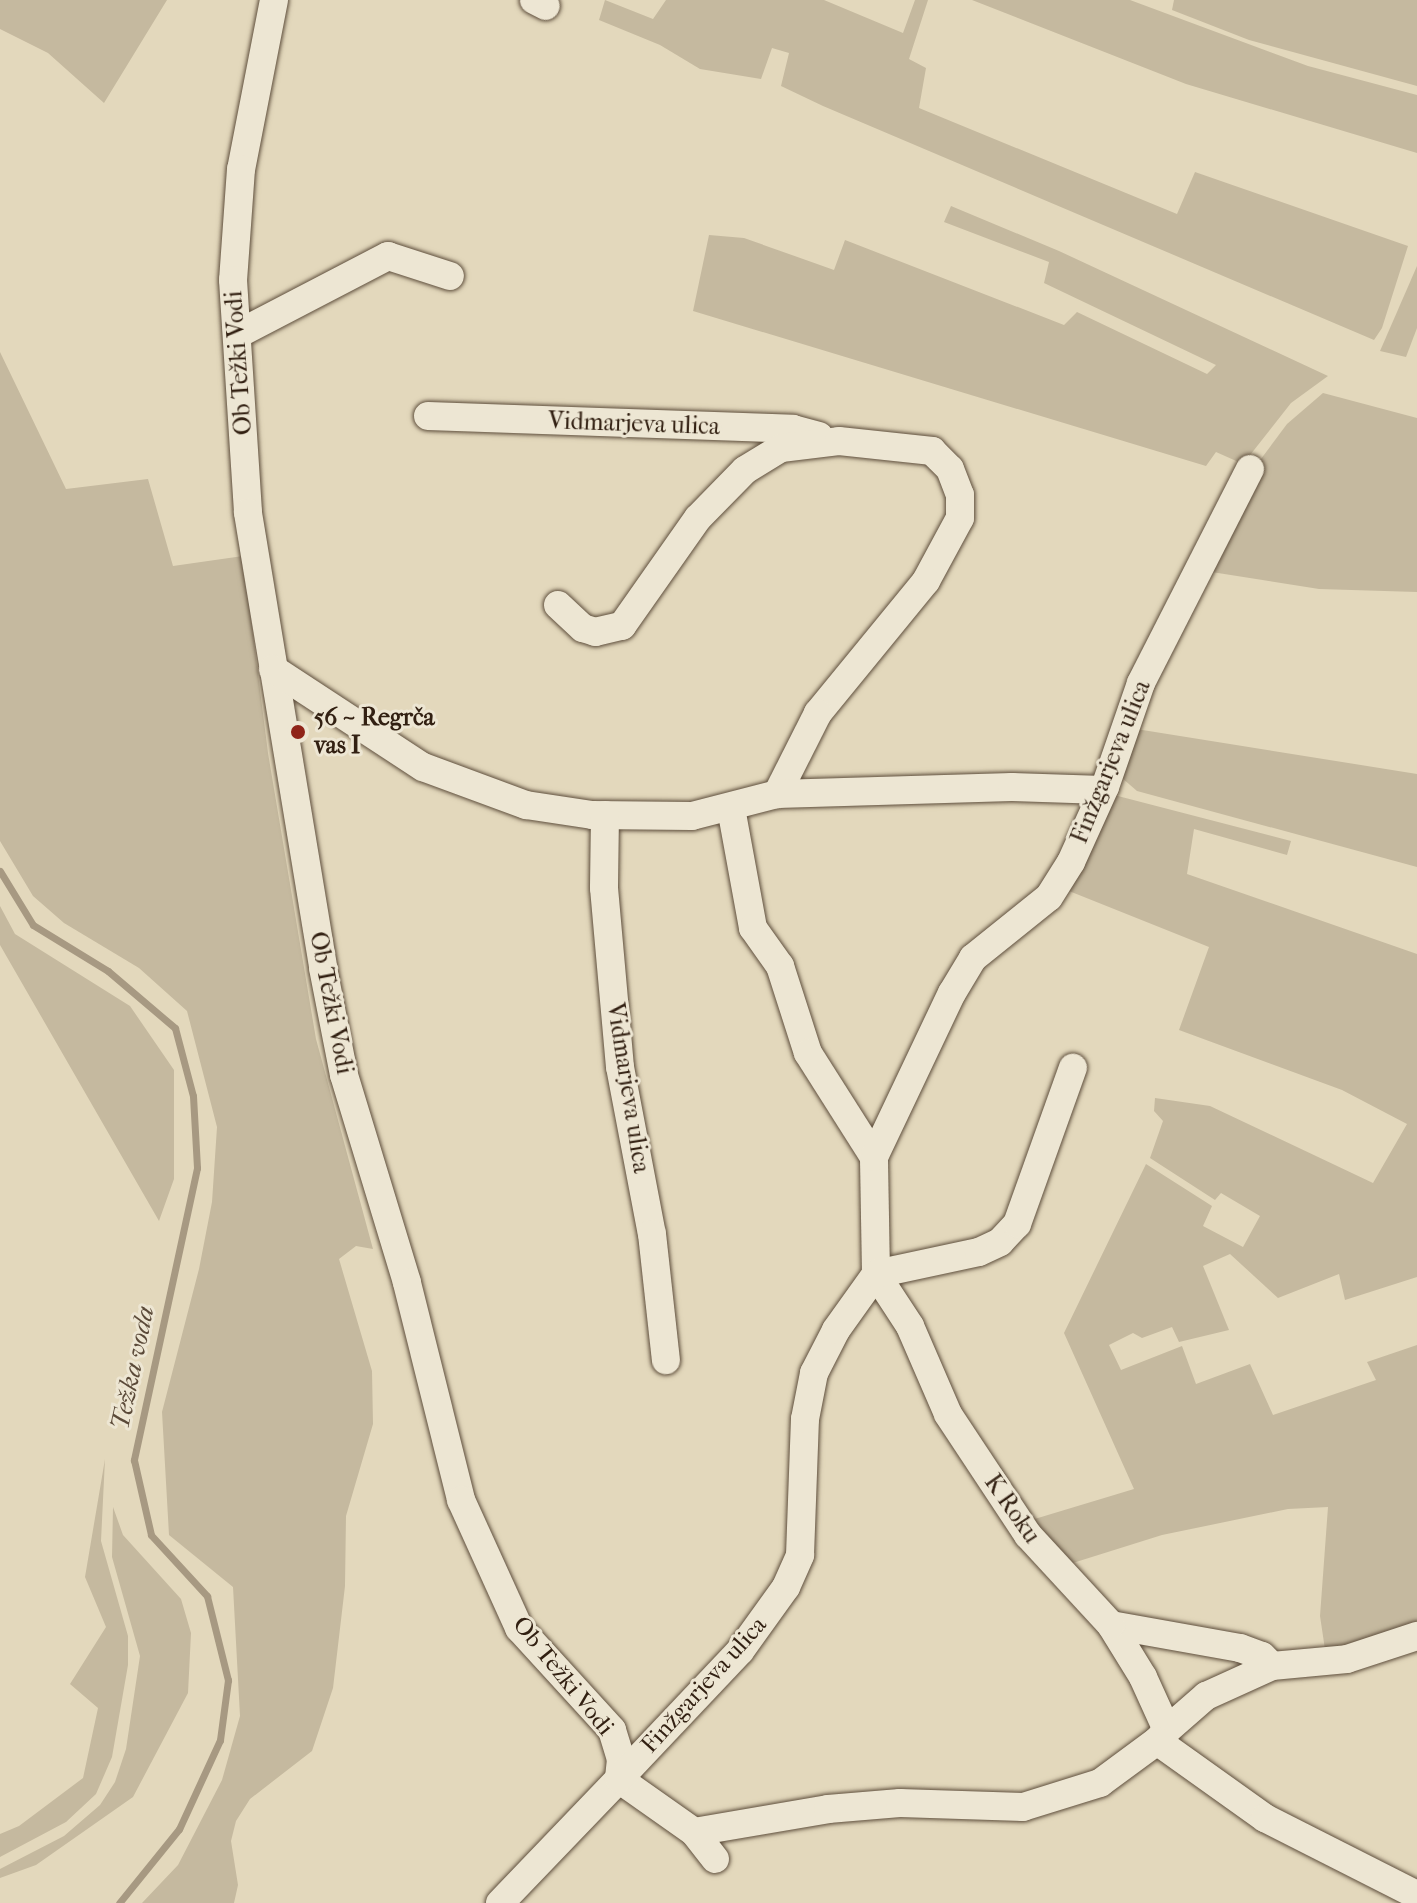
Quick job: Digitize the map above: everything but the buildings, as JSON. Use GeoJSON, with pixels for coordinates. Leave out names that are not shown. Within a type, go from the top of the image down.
{"type":"FeatureCollection","features":[{"type":"Feature","properties":{"kind":"street","name":"Ob Težki Vodi"},"geometry":{"type":"LineString","coordinates":[[274,0],[233,226],[248,513],[344,1075],[407,1283],[461,1500],[519,1628],[612,1730],[621,1759],[619,1779]]}},
{"type":"Feature","properties":{"kind":"street","name":"Ob Težki Vodi"},"geometry":{"type":"LineString","coordinates":[[238,334],[388,256],[450,276]]}},
{"type":"Feature","properties":{"kind":"street","name":"Vidmarjeva ulica"},"geometry":{"type":"LineString","coordinates":[[428,416],[793,429],[839,441],[932,451],[950,469],[960,495],[960,518],[926,581],[818,713],[777,794]]}},
{"type":"Feature","properties":{"kind":"street","name":"Vidmarjeva ulica"},"geometry":{"type":"LineString","coordinates":[[558,605],[583,628],[622,626],[698,518],[745,470],[781,448],[839,441]]}},
{"type":"Feature","properties":{"kind":"street","name":"Finžgarjeva ulica"},"geometry":{"type":"LineString","coordinates":[[619,1779],[740,1651],[786,1587],[800,1555],[805,1419],[814,1373],[836,1330],[876,1274],[874,1157],[973,958],[1049,897],[1103,790],[1141,683],[1250,469]]}},
{"type":"Feature","properties":{"kind":"street"},"geometry":{"type":"LineString","coordinates":[[273,669],[423,767],[526,805],[605,815],[692,816],[777,794],[1012,787],[1103,790]]}},
{"type":"Feature","properties":{"kind":"street"},"geometry":{"type":"LineString","coordinates":[[731,808],[753,928],[780,966],[808,1053],[874,1157]]}},
{"type":"Feature","properties":{"kind":"street","name":"Vidmarjeva ulica"},"geometry":{"type":"LineString","coordinates":[[605,815],[604,888],[620,1067],[652,1234],[666,1360]]}},
{"type":"Feature","properties":{"kind":"street"},"geometry":{"type":"LineString","coordinates":[[876,1274],[979,1252],[1000,1242],[1017,1224],[1073,1068]]}},
{"type":"Feature","properties":{"kind":"street","name":"K Roku"},"geometry":{"type":"LineString","coordinates":[[876,1274],[910,1326],[948,1414],[1028,1535],[1111,1625],[1162,1736],[1265,1818],[1417,1895]]}},
{"type":"Feature","properties":{"kind":"street"},"geometry":{"type":"LineString","coordinates":[[1111,1625],[1240,1648],[1262,1656],[1272,1666]]}},
{"type":"Feature","properties":{"kind":"street"},"geometry":{"type":"LineString","coordinates":[[694,1832],[828,1809],[900,1803],[1023,1807],[1100,1783],[1162,1736],[1206,1696],[1272,1666],[1347,1659],[1417,1636]]}},
{"type":"Feature","properties":{"kind":"street"},"geometry":{"type":"LineString","coordinates":[[500,1903],[619,1779],[694,1832],[715,1859]]}},
{"type":"Feature","properties":{"kind":"shaded area"},"geometry":{"type":"Polygon","coordinates":[[[0,0],[167,0],[104,103],[48,53],[0,29],[0,0]]]}},
{"type":"Feature","properties":{"kind":"shaded area"},"geometry":{"type":"Polygon","coordinates":[[[605,0],[653,19],[666,0],[824,0],[903,33],[915,0],[928,0],[909,59],[926,68],[919,108],[1177,214],[1195,172],[1408,246],[1382,328],[1374,340],[823,106],[781,86],[789,53],[772,48],[761,79],[700,69],[660,45],[599,20],[605,0]]]}},
{"type":"Feature","properties":{"kind":"shaded area"},"geometry":{"type":"Polygon","coordinates":[[[972,0],[1130,0],[1308,66],[1417,95],[1417,153],[1186,84],[972,0]]]}},
{"type":"Feature","properties":{"kind":"shaded area"},"geometry":{"type":"Polygon","coordinates":[[[1174,0],[1417,0],[1417,86],[1249,40],[1172,10],[1174,0]]]}},
{"type":"Feature","properties":{"kind":"shaded area"},"geometry":{"type":"Polygon","coordinates":[[[951,206],[1059,251],[1328,376],[1291,403],[1243,464],[1216,452],[1206,466],[693,311],[709,235],[744,238],[834,270],[845,240],[1064,325],[1077,312],[1207,374],[1216,365],[1044,283],[1049,262],[944,222],[951,206]]]}},
{"type":"Feature","properties":{"kind":"shaded area"},"geometry":{"type":"Polygon","coordinates":[[[1417,266],[1417,328],[1406,357],[1380,351],[1417,266]]]}},
{"type":"Feature","properties":{"kind":"shaded area"},"geometry":{"type":"Polygon","coordinates":[[[0,352],[66,489],[148,479],[173,566],[243,556],[268,753],[316,1039],[373,1249],[356,1246],[339,1259],[372,1371],[373,1424],[346,1516],[345,1586],[333,1688],[312,1751],[250,1799],[236,1821],[231,1841],[238,1885],[234,1903],[142,1903],[178,1865],[222,1780],[240,1716],[233,1587],[169,1535],[162,1412],[199,1269],[212,1202],[217,1127],[187,1011],[139,968],[64,923],[33,896],[0,841],[0,352]]]}},
{"type":"Feature","properties":{"kind":"shaded area"},"geometry":{"type":"Polygon","coordinates":[[[1323,393],[1417,418],[1417,592],[1319,589],[1199,570],[1252,471],[1287,424],[1323,393]]]}},
{"type":"Feature","properties":{"kind":"shaded area"},"geometry":{"type":"Polygon","coordinates":[[[1130,728],[1417,774],[1417,867],[1137,791],[1122,778],[1130,728]]]}},
{"type":"Feature","properties":{"kind":"shaded area"},"geometry":{"type":"Polygon","coordinates":[[[1114,795],[1291,841],[1287,855],[1194,829],[1187,874],[1417,954],[1417,1277],[1345,1300],[1339,1274],[1278,1298],[1230,1254],[1203,1266],[1229,1330],[1179,1342],[1172,1327],[1142,1338],[1133,1333],[1109,1345],[1121,1370],[1182,1346],[1196,1384],[1250,1364],[1273,1415],[1376,1380],[1367,1362],[1417,1345],[1417,1628],[1326,1656],[1320,1616],[1328,1507],[1288,1509],[1162,1535],[1060,1567],[1028,1521],[1134,1489],[1064,1333],[1146,1164],[1212,1206],[1203,1226],[1243,1247],[1260,1216],[1221,1193],[1215,1200],[1150,1158],[1163,1121],[1154,1111],[1155,1098],[1210,1106],[1373,1183],[1407,1124],[1342,1090],[1179,1030],[1209,947],[1059,887],[1114,795]]]}},
{"type":"Feature","properties":{"kind":"shaded area"},"geometry":{"type":"Polygon","coordinates":[[[0,906],[15,934],[130,1006],[174,1070],[174,1179],[159,1221],[0,945],[0,906]]]}},
{"type":"Feature","properties":{"kind":"shaded area"},"geometry":{"type":"Polygon","coordinates":[[[105,1459],[101,1541],[128,1636],[128,1665],[112,1757],[96,1794],[66,1822],[0,1857],[0,1834],[19,1826],[83,1778],[98,1708],[70,1684],[106,1627],[85,1577],[105,1459]]]}},
{"type":"Feature","properties":{"kind":"shaded area"},"geometry":{"type":"Polygon","coordinates":[[[113,1507],[123,1535],[181,1599],[191,1633],[188,1693],[133,1797],[36,1865],[0,1878],[0,1869],[64,1836],[100,1805],[115,1782],[126,1749],[140,1656],[112,1557],[113,1507]]]}},
{"type":"Feature","properties":{"kind":"waterway","name":"Težka voda"},"geometry":{"type":"LineString","coordinates":[[0,871],[33,925],[108,971],[175,1028],[193,1096],[197,1168],[134,1460],[151,1535],[207,1596],[228,1680],[220,1740],[179,1829],[119,1903]]}},
{"type":"Feature","properties":{"kind":"place","name":"56 ~ Regrča vas I"},"geometry":{"type":"Point","coordinates":[298,732]}}]}
